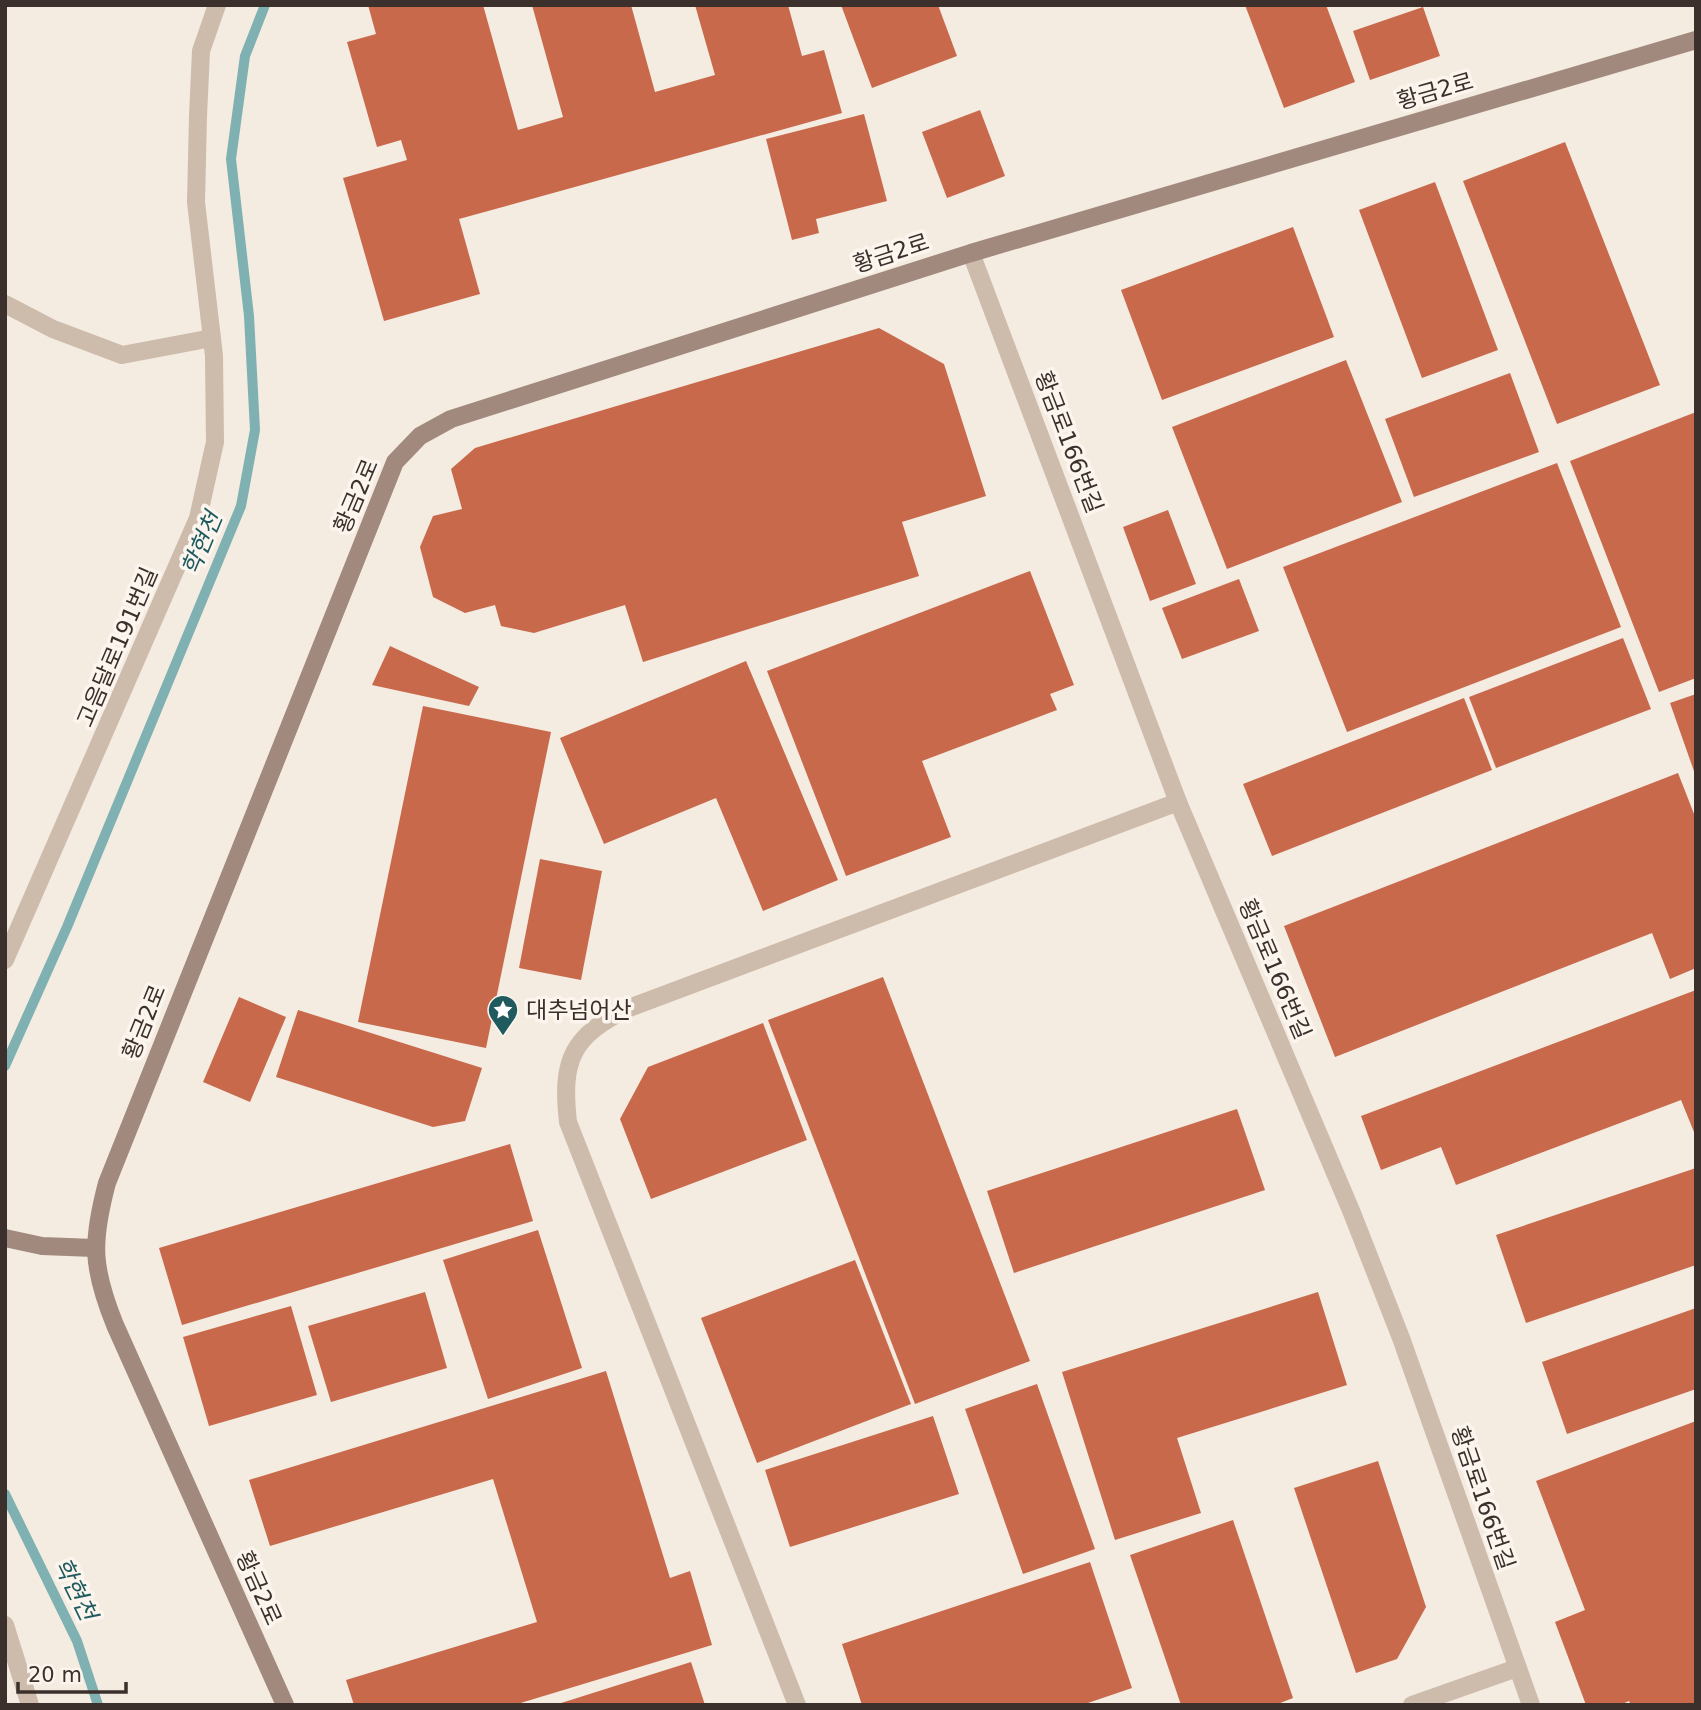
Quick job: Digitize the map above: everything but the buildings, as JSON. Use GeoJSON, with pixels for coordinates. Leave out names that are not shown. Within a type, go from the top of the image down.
{"type":"FeatureCollection","features":[{"type":"Feature","properties":{"kind":"street","name":"고음달로191번길"},"geometry":{"type":"LineString","coordinates":[[5,960],[198,518],[215,442],[212,338],[196,202],[201,51],[217,5]]}},
{"type":"Feature","properties":{"kind":"street","name":"황금2로"},"geometry":{"type":"LineString","coordinates":[[285,1705],[99,1287],[94,1248],[107,1183],[395,462],[420,436],[451,419],[971,253],[1696,40]]}},
{"type":"Feature","properties":{"kind":"street","name":"황금로166번길"},"geometry":{"type":"LineString","coordinates":[[971,253],[1178,802],[1352,1213],[1401,1338],[1531,1705]]}},
{"type":"Feature","properties":{"kind":"street"},"geometry":{"type":"LineString","coordinates":[[5,304],[53,328],[122,355],[212,338]]}},
{"type":"Feature","properties":{"kind":"street"},"geometry":{"type":"LineString","coordinates":[[797,1705],[568,1122],[564,1092],[568,1063],[579,1041],[599,1023],[629,1009],[1178,802]]}},
{"type":"Feature","properties":{"kind":"street"},"geometry":{"type":"LineString","coordinates":[[5,1238],[42,1246],[94,1248]]}},
{"type":"Feature","properties":{"kind":"street"},"geometry":{"type":"LineString","coordinates":[[5,1625],[30,1705]]}},
{"type":"Feature","properties":{"kind":"street"},"geometry":{"type":"LineString","coordinates":[[1412,1705],[1517,1668]]}},
{"type":"Feature","properties":{"kind":"waterway","name":"학현천"},"geometry":{"type":"LineString","coordinates":[[5,1066],[67,927],[241,506],[255,430],[249,316],[231,159],[245,56],[265,5]]}},
{"type":"Feature","properties":{"kind":"waterway","name":"학현천"},"geometry":{"type":"LineString","coordinates":[[5,1494],[77,1641],[98,1705]]}},
{"type":"Feature","properties":{"kind":"place","name":"대추넘어산"},"geometry":{"type":"Point","coordinates":[503,1037]}}]}
